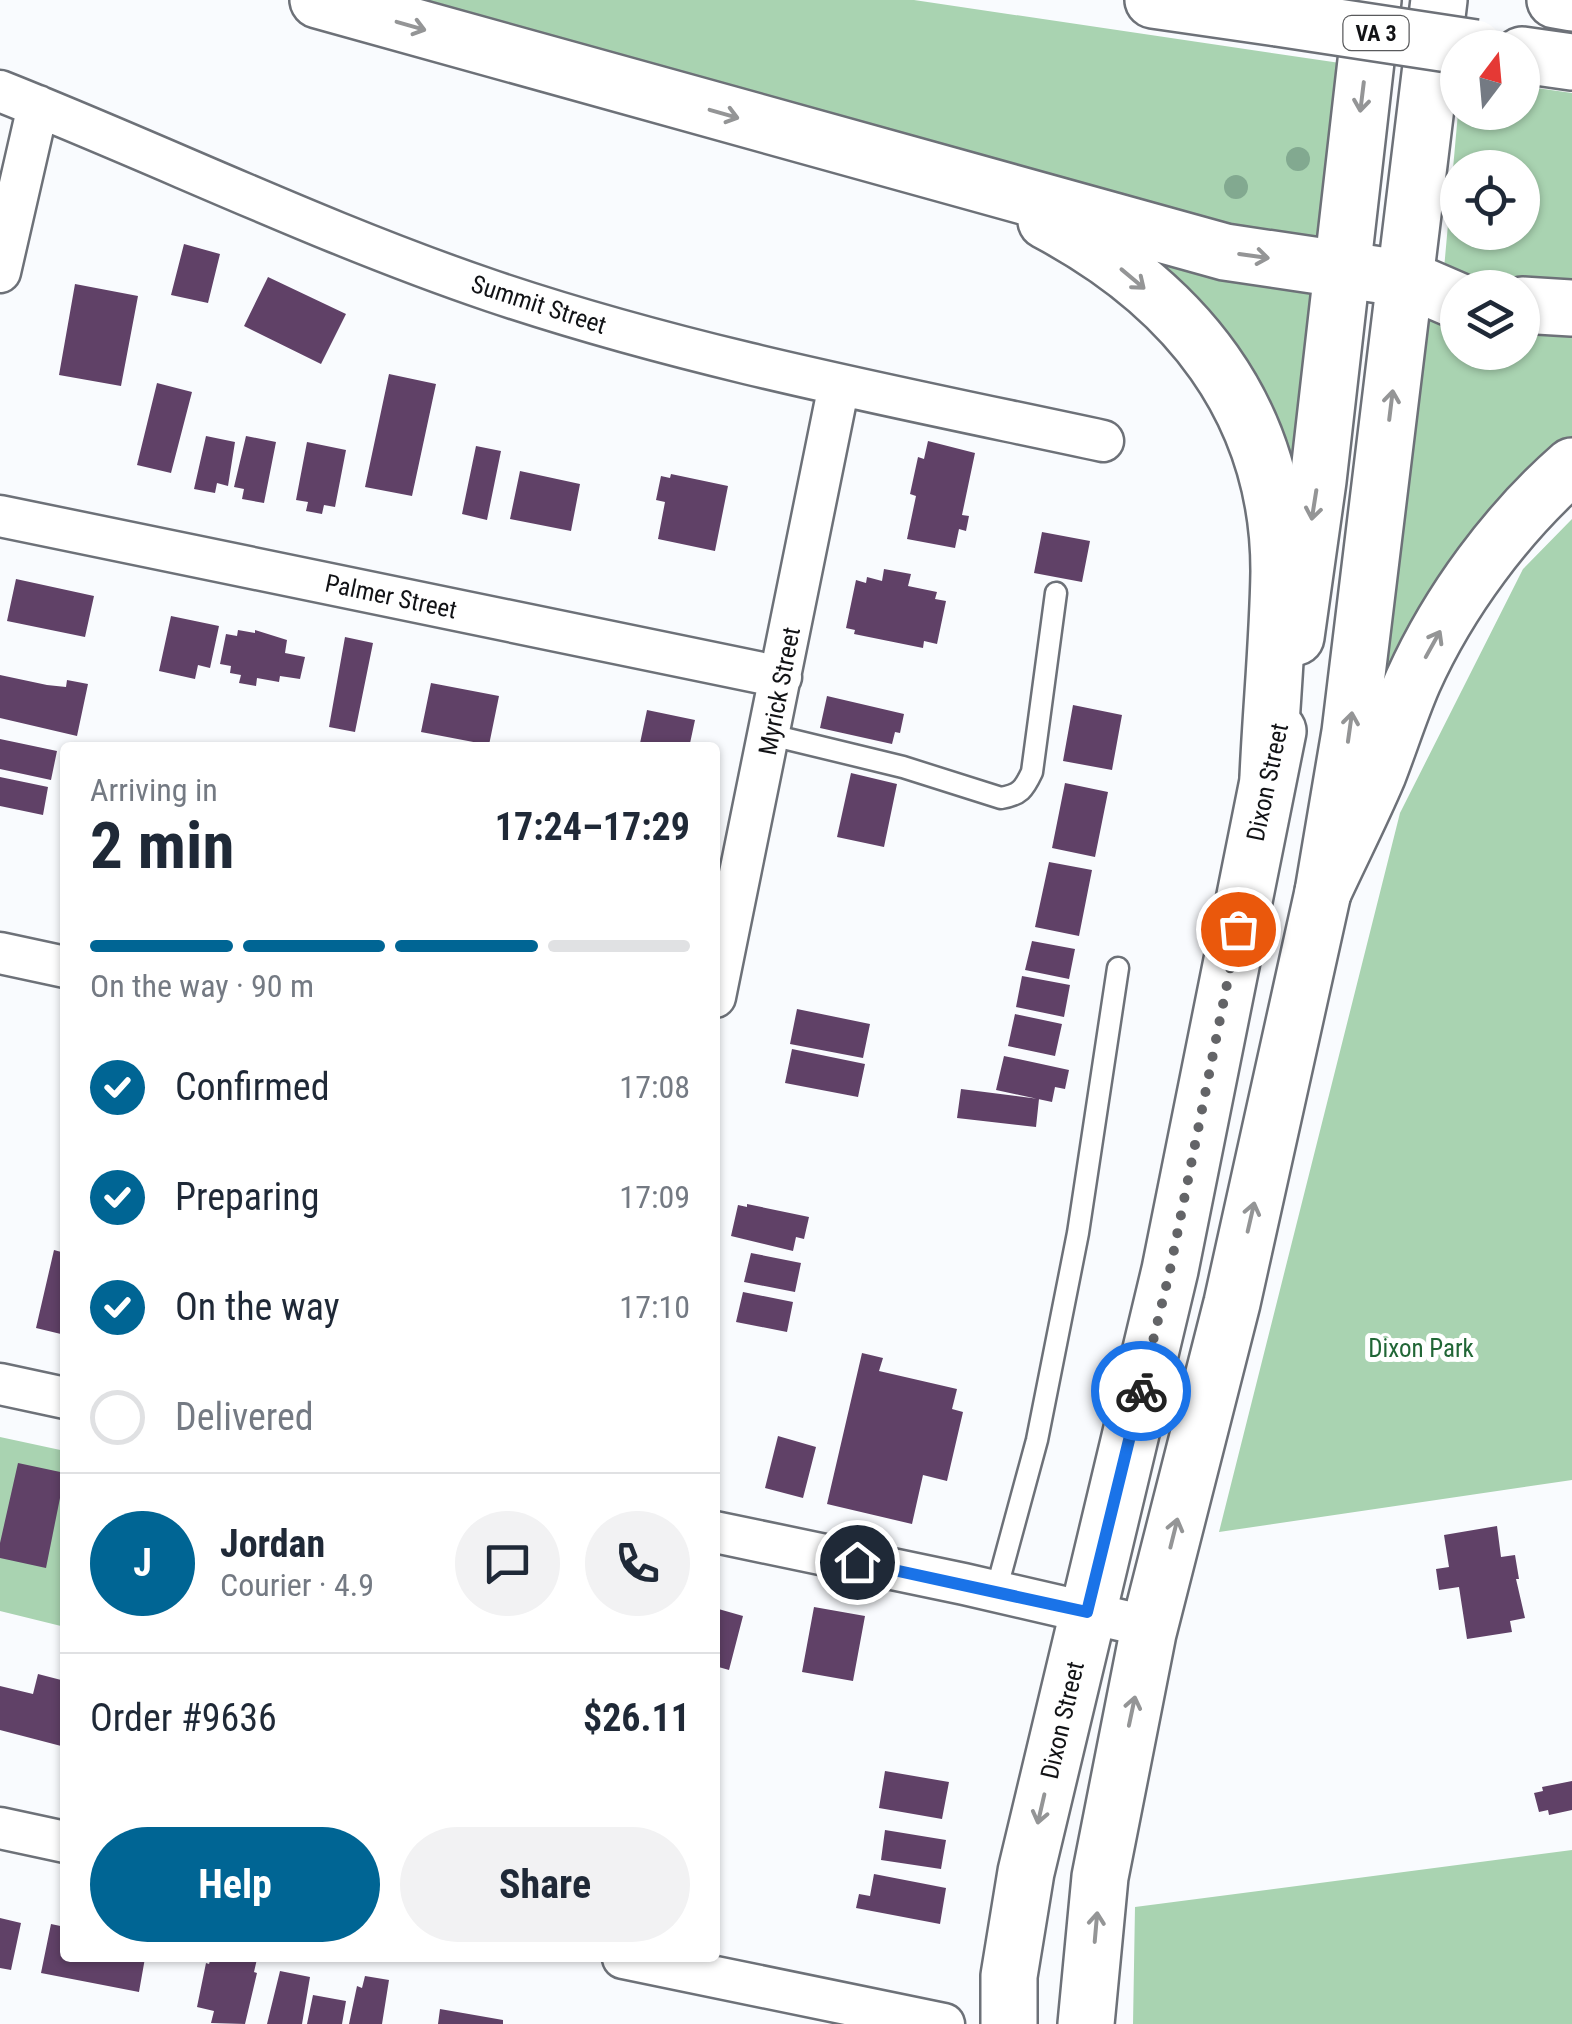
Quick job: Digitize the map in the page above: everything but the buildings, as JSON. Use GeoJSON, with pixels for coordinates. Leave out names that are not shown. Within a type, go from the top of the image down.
{"type":"FeatureCollection","features":[{"type":"Feature","properties":{"kind":"main road"},"geometry":{"type":"LineString","coordinates":[[318,0],[1226,252],[1407,279],[1440,293]]}},
{"type":"Feature","properties":{"kind":"main road","name":"VA 3"},"geometry":{"type":"LineString","coordinates":[[1153,0],[1440,43]]}},
{"type":"Feature","properties":{"kind":"main road","name":"Dixon Street"},"geometry":{"type":"LineString","coordinates":[[1009,2024],[1009,1976],[1026,1872],[1170,1270],[1294,659],[1373,0]]}},
{"type":"Feature","properties":{"kind":"main road"},"geometry":{"type":"LineString","coordinates":[[1086,2024],[1100,1877],[1150,1627],[1232,1303],[1323,892],[1350,732],[1439,0]]}},
{"type":"Feature","properties":{"kind":"main road"},"geometry":{"type":"LineString","coordinates":[[1555,0],[1572,3]]}},
{"type":"Feature","properties":{"kind":"main road"},"geometry":{"type":"LineString","coordinates":[[1540,57],[1572,62]]}},
{"type":"Feature","properties":{"kind":"main road"},"geometry":{"type":"LineString","coordinates":[[957,180],[1061,229],[1121,269],[1187,325],[1238,398],[1266,470],[1276,524],[1279,569],[1268,778]]}},
{"type":"Feature","properties":{"kind":"main road"},"geometry":{"type":"LineString","coordinates":[[1540,307],[1572,308]]}},
{"type":"Feature","properties":{"kind":"main road"},"geometry":{"type":"LineString","coordinates":[[1323,892],[1377,776],[1414,680],[1450,614],[1502,541],[1572,466]]}},
{"type":"Feature","properties":{"kind":"street","name":"Summit Street"},"geometry":{"type":"LineString","coordinates":[[0,91],[276,209],[491,290],[624,332],[787,374],[1103,441]]}},
{"type":"Feature","properties":{"kind":"street"},"geometry":{"type":"LineString","coordinates":[[0,272],[38,106]]}},
{"type":"Feature","properties":{"kind":"street","name":"Myrick Street"},"geometry":{"type":"LineString","coordinates":[[720,973],[840,385]]}},
{"type":"Feature","properties":{"kind":"street","name":"Palmer Street"},"geometry":{"type":"LineString","coordinates":[[0,516],[781,677]]}},
{"type":"Feature","properties":{"kind":"street"},"geometry":{"type":"LineString","coordinates":[[0,953],[60,966]]}},
{"type":"Feature","properties":{"kind":"street"},"geometry":{"type":"LineString","coordinates":[[0,1384],[60,1397]]}},
{"type":"Feature","properties":{"kind":"street"},"geometry":{"type":"LineString","coordinates":[[720,1533],[1150,1627]]}},
{"type":"Feature","properties":{"kind":"street"},"geometry":{"type":"LineString","coordinates":[[0,1828],[60,1841]]}},
{"type":"Feature","properties":{"kind":"street"},"geometry":{"type":"LineString","coordinates":[[642,1962],[944,2024]]}},
{"type":"Feature","properties":{"kind":"lane"},"geometry":{"type":"LineString","coordinates":[[770,734],[902,767],[1001,798],[1014,796],[1024,789],[1032,772],[1056,592]]}},
{"type":"Feature","properties":{"kind":"lane"},"geometry":{"type":"LineString","coordinates":[[996,1591],[1044,1402],[1078,1233],[1118,968]]}},
{"type":"Feature","properties":{"kind":"green space"},"geometry":{"type":"Polygon","coordinates":[[[394,0],[914,0],[1340,63],[1320,247],[1310,250],[394,0]]]}},
{"type":"Feature","properties":{"kind":"green space"},"geometry":{"type":"Polygon","coordinates":[[[1540,88],[1572,93],[1572,288],[1540,286],[1540,270],[1444,269],[1446,250],[1540,250],[1540,150],[1455,150],[1456,130],[1540,130],[1540,88]]]}},
{"type":"Feature","properties":{"kind":"green space"},"geometry":{"type":"Polygon","coordinates":[[[1156,256],[1317,291],[1293,490],[1155,261],[1156,256]]]}},
{"type":"Feature","properties":{"kind":"green space"},"geometry":{"type":"Polygon","coordinates":[[[1429,317],[1440,317],[1440,370],[1540,370],[1540,321],[1572,322],[1572,437],[1513,494],[1375,721],[1429,317]]]}},
{"type":"Feature","properties":{"kind":"green space","name":"Dixon Park"},"geometry":{"type":"Polygon","coordinates":[[[1572,519],[1572,1480],[1219,1532],[1400,813],[1523,569],[1572,519]]]}},
{"type":"Feature","properties":{"kind":"green space"},"geometry":{"type":"Polygon","coordinates":[[[0,1437],[60,1450],[60,1626],[0,1611],[0,1437]]]}},
{"type":"Feature","properties":{"kind":"green space"},"geometry":{"type":"Polygon","coordinates":[[[1572,1850],[1572,2024],[1133,2024],[1135,1907],[1572,1850]]]}},
{"type":"Feature","properties":{"kind":"way so far"},"geometry":{"type":"LineString","coordinates":[[1141,1391],[1170,1270],[1238,929]]}},
{"type":"Feature","properties":{"kind":"route"},"geometry":{"type":"LineString","coordinates":[[857,1562],[1087,1612],[1141,1391]]}}]}
